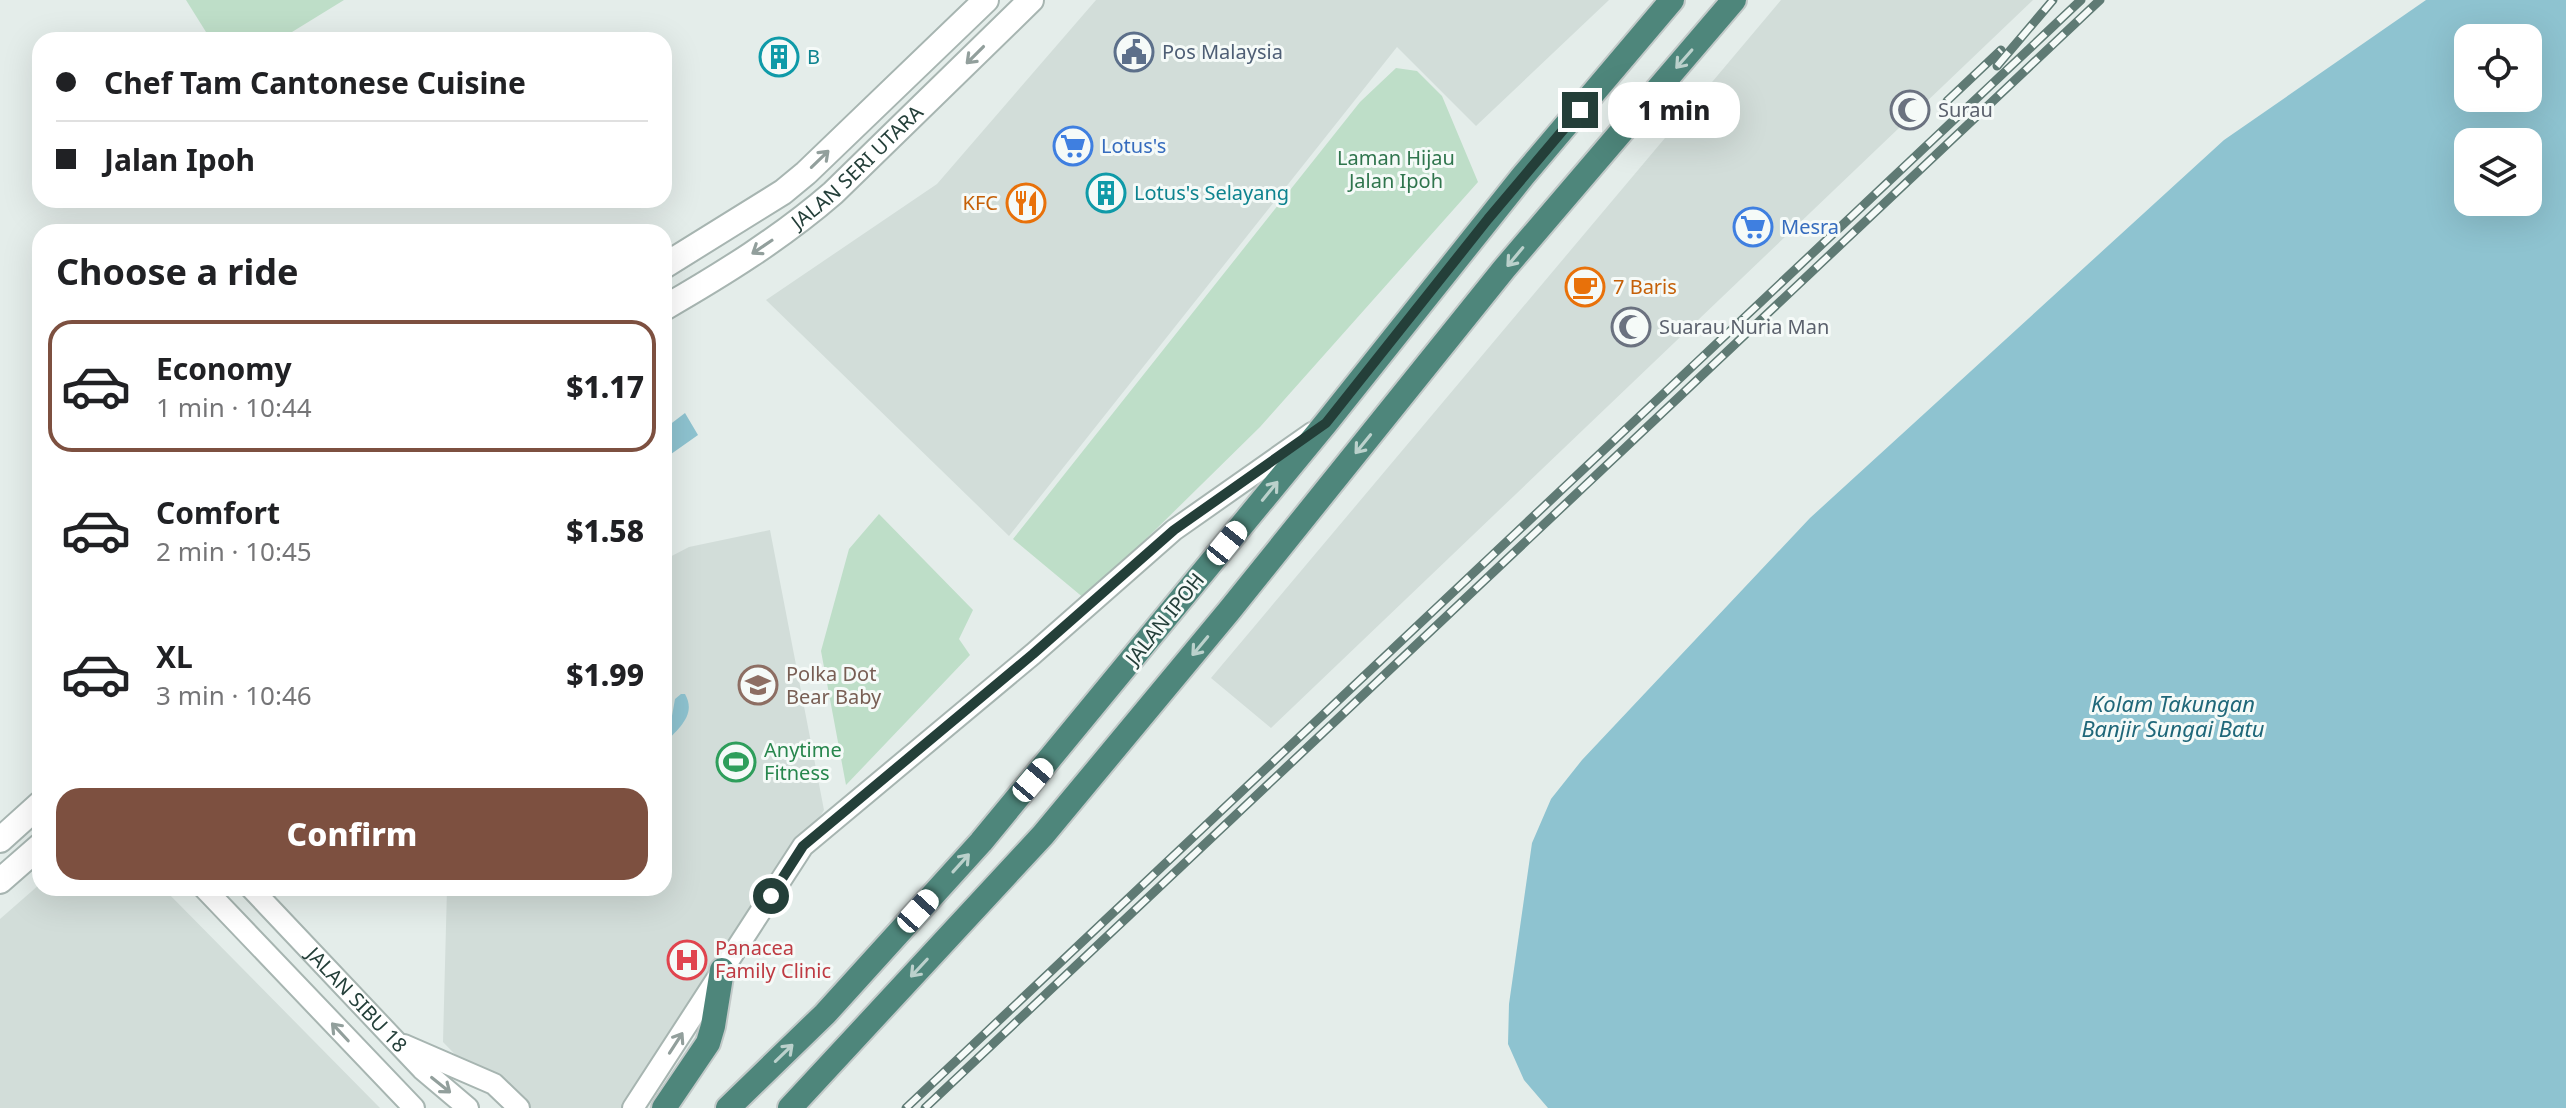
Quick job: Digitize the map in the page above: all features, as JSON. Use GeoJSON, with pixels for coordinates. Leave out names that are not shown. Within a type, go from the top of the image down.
{"type":"FeatureCollection","features":[{"type":"Feature","properties":{"kind":"highway"},"geometry":{"type":"LineString","coordinates":[[790,1108],[1043,835],[1229,611],[1504,269],[1734,0]]}},
{"type":"Feature","properties":{"kind":"highway","name":"JALAN IPOH"},"geometry":{"type":"LineString","coordinates":[[728,1108],[825,1014],[981,842],[1668,2]]}},
{"type":"Feature","properties":{"kind":"highway"},"geometry":{"type":"LineString","coordinates":[[664,1108],[708,1043],[722,970]]}},
{"type":"Feature","properties":{"kind":"street","name":"JALAN SERI UTARA"},"geometry":{"type":"LineString","coordinates":[[672,261],[783,192],[806,173],[986,0]]}},
{"type":"Feature","properties":{"kind":"street","name":"JALAN SERI UTARA"},"geometry":{"type":"LineString","coordinates":[[672,303],[803,219],[891,138],[1031,0]]}},
{"type":"Feature","properties":{"kind":"street"},"geometry":{"type":"LineString","coordinates":[[633,1108],[803,846],[1033,654],[1174,530],[1326,423]]}},
{"type":"Feature","properties":{"kind":"street"},"geometry":{"type":"LineString","coordinates":[[0,840],[32,811]]}},
{"type":"Feature","properties":{"kind":"street"},"geometry":{"type":"LineString","coordinates":[[0,881],[32,853]]}},
{"type":"Feature","properties":{"kind":"street","name":"JALAN SIBU 18"},"geometry":{"type":"LineString","coordinates":[[212,896],[414,1108]]}},
{"type":"Feature","properties":{"kind":"street","name":"JALAN SIBU 18"},"geometry":{"type":"LineString","coordinates":[[258,896],[393,1040],[468,1108]]}},
{"type":"Feature","properties":{"kind":"street"},"geometry":{"type":"LineString","coordinates":[[393,1040],[494,1084],[519,1108]]}},
{"type":"Feature","properties":{"kind":"shaded area","name":"Lotus's Selayang"},"geometry":{"type":"Polygon","coordinates":[[[1096,0],[1609,0],[1476,126],[1397,47],[1009,536],[766,300],[937,184],[1096,0]]]}},
{"type":"Feature","properties":{"kind":"shaded area"},"geometry":{"type":"Polygon","coordinates":[[[1781,0],[2033,0],[1271,728],[1211,678],[1781,0]]]}},
{"type":"Feature","properties":{"kind":"shaded area"},"geometry":{"type":"Polygon","coordinates":[[[770,530],[824,810],[645,1108],[507,1108],[443,1042],[447,896],[672,896],[672,556],[689,547],[770,530]]]}},
{"type":"Feature","properties":{"kind":"shaded area"},"geometry":{"type":"Polygon","coordinates":[[[32,891],[32,896],[171,896],[380,1108],[0,1108],[0,919],[32,891]]]}},
{"type":"Feature","properties":{"kind":"green space"},"geometry":{"type":"Polygon","coordinates":[[[186,0],[344,0],[292,32],[206,32],[186,0]]]}},
{"type":"Feature","properties":{"kind":"green space","name":"Laman Hijau Jalan Ipoh"},"geometry":{"type":"Polygon","coordinates":[[[1396,68],[1417,71],[1442,96],[1478,182],[1260,427],[1085,599],[1013,539],[1360,102],[1396,68]]]}},
{"type":"Feature","properties":{"kind":"green space"},"geometry":{"type":"Polygon","coordinates":[[[879,514],[973,610],[959,639],[970,655],[846,785],[821,651],[849,549],[879,514]]]}},
{"type":"Feature","properties":{"kind":"water","name":"Kolam Takungan Banjir Sungai Batu"},"geometry":{"type":"Polygon","coordinates":[[[2426,0],[2566,0],[2566,1108],[1548,1108],[1524,1080],[1508,1044],[1509,1004],[1532,843],[1551,799],[1582,760],[1810,518],[2224,140],[2426,0]]]}},
{"type":"Feature","properties":{"kind":"water"},"geometry":{"type":"Polygon","coordinates":[[[685,413],[698,435],[672,453],[672,423],[685,413]]]}},
{"type":"Feature","properties":{"kind":"water"},"geometry":{"type":"Polygon","coordinates":[[[685,694],[689,709],[672,736],[672,716],[675,699],[685,694]]]}},
{"type":"Feature","properties":{"kind":"railway"},"geometry":{"type":"LineString","coordinates":[[1997,66],[2053,0]]}},
{"type":"Feature","properties":{"kind":"railway"},"geometry":{"type":"LineString","coordinates":[[906,1108],[2081,0]]}},
{"type":"Feature","properties":{"kind":"railway"},"geometry":{"type":"LineString","coordinates":[[925,1108],[2100,0]]}},
{"type":"Feature","properties":{"kind":"railway"},"geometry":{"type":"LineString","coordinates":[[1947,101],[2001,50]]}},
{"type":"Feature","properties":{"kind":"place","name":"Pos Malaysia"},"geometry":{"type":"Point","coordinates":[1134,52]}},
{"type":"Feature","properties":{"kind":"place","name":"B"},"geometry":{"type":"Point","coordinates":[779,57]}},
{"type":"Feature","properties":{"kind":"place","name":"Surau"},"geometry":{"type":"Point","coordinates":[1910,110]}},
{"type":"Feature","properties":{"kind":"place","name":"Lotus's"},"geometry":{"type":"Point","coordinates":[1073,146]}},
{"type":"Feature","properties":{"kind":"place","name":"Lotus's Selayang"},"geometry":{"type":"Point","coordinates":[1106,193]}},
{"type":"Feature","properties":{"kind":"place","name":"KFC"},"geometry":{"type":"Point","coordinates":[1026,203]}},
{"type":"Feature","properties":{"kind":"place","name":"Mesra"},"geometry":{"type":"Point","coordinates":[1753,227]}},
{"type":"Feature","properties":{"kind":"place","name":"7 Baris"},"geometry":{"type":"Point","coordinates":[1585,287]}},
{"type":"Feature","properties":{"kind":"place","name":"Suarau Nuria Man"},"geometry":{"type":"Point","coordinates":[1631,327]}},
{"type":"Feature","properties":{"kind":"place","name":"Polka Dot Bear Baby"},"geometry":{"type":"Point","coordinates":[758,685]}},
{"type":"Feature","properties":{"kind":"place","name":"Anytime Fitness"},"geometry":{"type":"Point","coordinates":[736,762]}},
{"type":"Feature","properties":{"kind":"place","name":"Panacea Family Clinic"},"geometry":{"type":"Point","coordinates":[687,960]}},
{"type":"Feature","properties":{"kind":"route"},"geometry":{"type":"LineString","coordinates":[[771,896],[803,846],[1033,654],[1174,530],[1326,423],[1488,219],[1580,110]]}}]}
